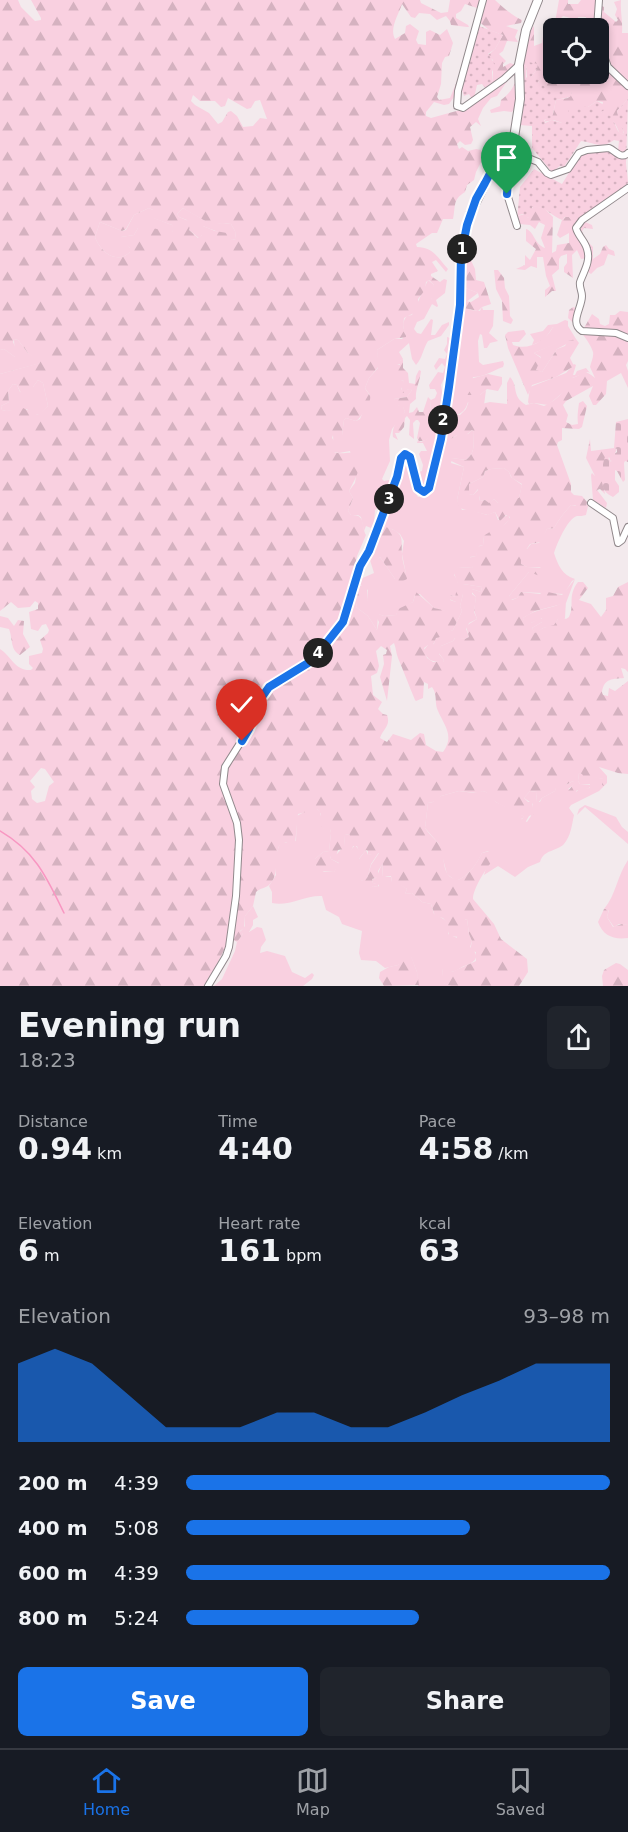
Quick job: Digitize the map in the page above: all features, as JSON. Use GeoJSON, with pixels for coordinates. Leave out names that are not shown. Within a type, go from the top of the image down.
{"type":"FeatureCollection","features":[{"type":"Feature","properties":{"kind":"street"},"geometry":{"type":"LineString","coordinates":[[483,0],[464,65],[458,91],[458,106],[463,108],[504,80],[519,65]]}},
{"type":"Feature","properties":{"kind":"street"},"geometry":{"type":"LineString","coordinates":[[517,226],[507,194],[508,179],[516,153],[513,144],[519,99],[519,65],[526,30],[537,0]]}},
{"type":"Feature","properties":{"kind":"street"},"geometry":{"type":"LineString","coordinates":[[598,18],[599,0]]}},
{"type":"Feature","properties":{"kind":"street"},"geometry":{"type":"LineString","coordinates":[[609,68],[628,86]]}},
{"type":"Feature","properties":{"kind":"street"},"geometry":{"type":"LineString","coordinates":[[208,986],[226,956],[231,939],[238,869],[238,831],[223,773],[229,759],[249,729],[262,697],[269,687],[313,660],[343,622],[360,566],[369,551],[397,477],[401,458],[405,454],[410,457],[418,488],[424,492],[429,488],[441,439],[449,387],[460,305],[461,255],[470,214],[494,166],[513,144]]}},
{"type":"Feature","properties":{"kind":"street"},"geometry":{"type":"LineString","coordinates":[[516,153],[538,162],[547,173],[551,174],[568,170],[579,153],[587,150],[609,148],[620,156],[628,153]]}},
{"type":"Feature","properties":{"kind":"street"},"geometry":{"type":"LineString","coordinates":[[628,188],[582,220],[576,228],[587,250],[588,259],[580,283],[582,296],[576,323],[582,331],[616,333],[628,338]]}},
{"type":"Feature","properties":{"kind":"street"},"geometry":{"type":"LineString","coordinates":[[591,502],[614,518],[618,543],[622,540],[628,527]]}},
{"type":"Feature","properties":{"kind":"green space"},"geometry":{"type":"Polygon","coordinates":[[[0,0],[18,0],[21,7],[35,21],[41,18],[31,0],[420,0],[421,3],[441,13],[448,12],[450,0],[495,0],[522,20],[521,23],[506,26],[518,30],[515,37],[518,42],[507,41],[503,51],[499,54],[506,61],[503,67],[510,63],[516,65],[526,50],[528,34],[534,26],[534,46],[542,43],[543,36],[543,84],[609,84],[609,18],[563,16],[556,18],[559,0],[568,0],[568,4],[578,4],[581,0],[598,0],[604,7],[604,12],[616,22],[618,20],[615,15],[617,9],[614,2],[621,0],[622,33],[628,33],[628,99],[617,111],[624,134],[620,133],[611,118],[601,112],[603,102],[597,101],[588,107],[582,107],[566,123],[554,120],[543,122],[553,114],[556,100],[568,98],[572,93],[547,90],[538,82],[542,78],[531,77],[537,69],[526,64],[526,80],[523,81],[523,107],[514,109],[512,112],[491,113],[490,110],[500,106],[501,100],[513,87],[516,77],[512,74],[497,96],[491,98],[483,108],[478,119],[481,126],[476,122],[470,127],[473,140],[471,144],[465,145],[460,141],[457,144],[459,149],[462,147],[468,151],[481,150],[484,156],[474,180],[467,185],[465,192],[456,201],[453,219],[443,219],[437,233],[432,233],[416,244],[417,247],[431,251],[448,269],[446,272],[436,260],[432,262],[438,271],[431,276],[440,282],[447,280],[445,293],[436,300],[432,300],[429,295],[434,285],[429,280],[426,282],[425,290],[418,299],[418,311],[404,318],[403,327],[406,337],[394,339],[377,350],[379,366],[369,378],[365,388],[370,399],[365,410],[356,421],[346,418],[342,435],[337,437],[333,435],[332,438],[335,442],[334,452],[354,453],[360,456],[359,470],[349,491],[353,498],[348,511],[351,515],[359,516],[366,535],[357,556],[347,605],[354,588],[363,585],[367,588],[368,600],[365,603],[357,603],[356,607],[368,616],[377,630],[379,622],[376,613],[384,616],[396,615],[398,609],[413,602],[416,592],[434,608],[456,613],[456,602],[449,599],[451,595],[455,597],[458,584],[454,568],[473,568],[468,558],[476,556],[477,547],[483,545],[484,536],[487,533],[505,524],[510,517],[506,515],[500,521],[495,512],[488,515],[459,508],[457,500],[464,467],[449,460],[452,458],[466,460],[469,457],[473,448],[474,432],[472,430],[465,436],[457,435],[451,439],[446,425],[453,415],[460,415],[466,409],[469,401],[472,401],[473,406],[490,402],[507,404],[507,383],[510,377],[521,402],[526,405],[534,403],[544,406],[565,390],[571,378],[585,372],[595,378],[590,367],[593,356],[592,348],[568,318],[569,310],[576,308],[579,323],[584,328],[592,314],[599,319],[600,324],[605,326],[609,324],[610,315],[615,315],[620,311],[628,312],[628,361],[626,365],[628,388],[621,373],[607,381],[606,394],[596,405],[593,405],[589,396],[593,386],[563,405],[568,415],[566,422],[572,425],[578,424],[579,403],[583,401],[587,406],[582,427],[579,429],[562,428],[562,440],[557,445],[571,484],[571,492],[582,496],[587,502],[586,507],[582,510],[571,505],[554,528],[547,529],[541,542],[530,544],[526,550],[521,549],[521,564],[527,567],[545,568],[548,573],[546,576],[540,576],[529,572],[509,596],[512,600],[517,598],[521,592],[540,594],[543,591],[562,595],[575,579],[566,603],[535,611],[523,618],[525,623],[543,619],[532,628],[535,633],[554,625],[560,616],[566,619],[569,617],[573,592],[578,582],[583,582],[588,588],[579,600],[591,604],[601,617],[606,610],[606,598],[613,596],[618,587],[628,582],[628,672],[621,668],[624,678],[607,682],[602,692],[603,695],[608,696],[609,688],[615,691],[628,681],[628,774],[599,767],[607,776],[607,783],[604,786],[602,785],[603,779],[591,777],[585,779],[579,773],[580,784],[592,785],[587,789],[577,790],[572,798],[568,791],[574,784],[573,781],[564,786],[557,785],[555,791],[538,803],[536,802],[537,792],[530,791],[524,798],[532,802],[534,814],[529,816],[525,823],[520,821],[523,816],[511,813],[483,791],[478,793],[459,791],[441,796],[437,801],[428,803],[425,828],[441,848],[446,870],[452,878],[458,880],[466,875],[482,853],[490,851],[495,854],[495,858],[478,883],[473,899],[494,924],[501,939],[527,959],[528,972],[519,986],[451,986],[443,983],[442,967],[452,972],[476,961],[476,952],[470,951],[472,941],[467,919],[462,924],[458,923],[462,933],[461,937],[449,936],[448,924],[443,918],[435,916],[431,904],[422,902],[412,893],[405,894],[407,889],[392,882],[391,876],[386,876],[383,880],[383,863],[378,871],[378,877],[372,879],[378,887],[373,886],[363,894],[361,893],[361,881],[367,878],[371,865],[379,853],[368,855],[366,850],[358,860],[357,846],[353,846],[352,850],[349,849],[349,834],[345,835],[344,849],[338,850],[336,856],[330,856],[340,864],[334,872],[320,871],[315,865],[315,859],[323,852],[329,851],[331,833],[330,829],[324,829],[321,826],[321,814],[317,809],[298,814],[295,844],[291,845],[286,842],[279,846],[276,871],[272,881],[256,892],[253,906],[245,916],[244,928],[240,931],[243,934],[237,942],[232,939],[233,905],[229,923],[231,936],[206,986],[0,986],[0,649],[17,666],[31,670],[33,668],[29,664],[29,656],[42,653],[40,640],[49,630],[46,624],[42,625],[38,631],[31,629],[29,612],[38,609],[38,603],[35,601],[30,607],[18,608],[11,602],[0,611],[0,374],[40,363],[18,340],[14,339],[13,342],[18,354],[15,357],[4,349],[0,350],[0,0]],[[402,4],[393,30],[395,39],[405,33],[406,26],[410,24],[419,31],[416,40],[418,44],[426,45],[426,32],[430,30],[440,35],[447,29],[453,43],[449,56],[445,57],[442,63],[441,84],[437,97],[439,100],[450,98],[457,81],[456,94],[449,104],[434,102],[426,112],[426,116],[431,118],[460,110],[493,83],[493,60],[487,56],[495,49],[503,35],[489,30],[477,20],[480,11],[465,4],[456,14],[456,18],[469,27],[451,25],[446,16],[437,20],[430,14],[419,13],[415,18],[411,17],[402,4]],[[193,95],[191,101],[209,113],[218,124],[231,111],[243,127],[253,126],[260,118],[267,119],[260,100],[255,101],[251,108],[247,109],[228,98],[225,106],[221,107],[215,101],[200,101],[193,95]],[[149,208],[134,215],[126,229],[122,231],[100,222],[95,237],[105,252],[115,257],[125,256],[130,252],[130,248],[122,245],[121,237],[134,235],[138,228],[147,227],[172,232],[172,225],[153,218],[153,210],[149,208]],[[183,208],[177,214],[191,222],[189,230],[198,238],[202,235],[199,227],[203,226],[227,233],[232,240],[236,239],[231,224],[211,225],[183,208]],[[38,380],[33,387],[33,395],[30,398],[22,395],[17,385],[13,384],[8,391],[9,402],[1,406],[2,410],[23,408],[38,415],[48,406],[43,383],[38,380]],[[504,468],[485,471],[483,477],[469,484],[469,494],[473,495],[481,489],[480,501],[485,500],[489,503],[494,499],[498,503],[502,499],[519,498],[522,484],[512,478],[504,468]],[[463,584],[460,606],[462,611],[453,630],[436,638],[433,645],[424,648],[427,658],[433,662],[444,660],[438,652],[441,646],[453,641],[456,637],[465,639],[469,637],[466,626],[477,619],[474,610],[476,597],[470,590],[481,592],[482,587],[463,584]],[[347,605],[336,625],[337,629],[347,605]],[[394,643],[390,646],[392,656],[387,701],[380,677],[384,664],[383,655],[387,650],[381,646],[376,651],[379,666],[377,673],[371,676],[373,695],[382,702],[378,709],[387,715],[388,719],[380,738],[387,742],[393,734],[411,740],[420,733],[424,734],[426,745],[443,752],[448,736],[437,708],[434,690],[432,687],[428,689],[428,684],[424,682],[423,698],[416,701],[394,643]],[[41,768],[30,781],[35,787],[31,791],[32,799],[37,803],[45,801],[49,786],[54,782],[45,769],[41,768]]]}},
{"type":"Feature","properties":{"kind":"green space"},"geometry":{"type":"Polygon","coordinates":[[[479,26],[503,35],[495,49],[488,54],[495,64],[492,72],[493,83],[486,89],[482,84],[477,85],[472,99],[469,94],[464,96],[462,80],[466,61],[479,26]]]}},
{"type":"Feature","properties":{"kind":"green space"},"geometry":{"type":"Polygon","coordinates":[[[528,62],[538,64],[531,77],[541,75],[542,78],[538,82],[554,91],[566,89],[572,93],[570,97],[556,100],[552,118],[544,120],[545,123],[552,120],[566,123],[569,107],[588,107],[597,101],[606,106],[606,109],[601,112],[611,116],[618,131],[623,135],[617,111],[628,99],[626,163],[628,183],[574,225],[569,217],[562,220],[537,207],[532,207],[532,213],[528,218],[523,214],[517,219],[520,187],[534,169],[562,184],[578,158],[588,151],[618,151],[619,141],[614,140],[602,145],[581,141],[564,167],[560,166],[552,172],[532,148],[532,126],[520,125],[523,81],[527,77],[526,64],[528,62]]]}},
{"type":"Feature","properties":{"kind":"green space"},"geometry":{"type":"Polygon","coordinates":[[[533,206],[544,208],[553,217],[552,253],[556,251],[557,245],[569,243],[569,233],[560,238],[557,235],[562,220],[567,216],[572,219],[575,227],[585,222],[592,225],[593,229],[584,228],[582,231],[584,238],[593,247],[593,259],[606,245],[614,251],[615,256],[608,254],[604,265],[591,274],[588,272],[587,258],[581,259],[577,250],[572,255],[573,278],[564,272],[567,254],[561,256],[559,269],[552,275],[556,291],[552,291],[545,297],[545,290],[550,286],[543,257],[537,257],[537,268],[531,266],[525,270],[516,269],[525,265],[525,255],[530,260],[536,249],[526,241],[526,229],[545,248],[541,238],[545,225],[539,222],[535,229],[530,225],[519,224],[518,216],[525,214],[528,218],[533,206]]]}},
{"type":"Feature","properties":{"kind":"green space"},"geometry":{"type":"Polygon","coordinates":[[[149,208],[153,210],[154,218],[172,225],[174,229],[172,232],[138,228],[134,235],[121,237],[130,248],[130,252],[125,256],[115,257],[101,248],[95,237],[100,222],[122,231],[126,230],[134,215],[149,208]]]}},
{"type":"Feature","properties":{"kind":"green space"},"geometry":{"type":"Polygon","coordinates":[[[183,208],[211,224],[231,224],[236,239],[232,240],[222,233],[203,226],[202,235],[199,238],[189,230],[187,220],[177,214],[183,208]]]}},
{"type":"Feature","properties":{"kind":"green space"},"geometry":{"type":"Polygon","coordinates":[[[468,254],[475,269],[476,280],[484,282],[491,304],[478,311],[464,308],[465,301],[471,302],[479,297],[478,293],[463,287],[463,261],[465,255],[468,254]]]}},
{"type":"Feature","properties":{"kind":"green space"},"geometry":{"type":"Polygon","coordinates":[[[494,270],[498,270],[504,278],[509,296],[510,316],[513,320],[511,324],[503,321],[502,301],[496,289],[494,270]]]}},
{"type":"Feature","properties":{"kind":"green space"},"geometry":{"type":"Polygon","coordinates":[[[428,280],[434,285],[431,299],[436,300],[438,306],[432,304],[424,319],[417,322],[414,329],[421,334],[431,319],[433,320],[431,335],[435,335],[442,325],[449,322],[449,325],[441,336],[428,341],[416,365],[412,359],[409,343],[399,352],[403,359],[397,365],[401,380],[404,381],[401,390],[412,390],[407,397],[394,399],[399,406],[403,406],[405,412],[392,429],[389,440],[390,461],[382,479],[390,482],[382,504],[375,510],[374,523],[371,528],[366,526],[364,531],[361,517],[351,515],[348,511],[353,498],[349,491],[355,483],[356,476],[350,451],[334,452],[333,435],[342,435],[346,418],[356,421],[360,419],[370,395],[365,388],[369,378],[378,368],[377,350],[394,339],[402,339],[406,334],[403,327],[404,320],[407,316],[412,315],[428,280]]]}},
{"type":"Feature","properties":{"kind":"green space"},"geometry":{"type":"Polygon","coordinates":[[[463,287],[478,293],[466,302],[470,310],[480,311],[482,307],[483,310],[494,310],[493,326],[489,333],[498,341],[484,348],[480,334],[479,362],[483,365],[503,361],[504,364],[503,367],[473,377],[470,394],[480,395],[486,390],[484,405],[473,407],[468,402],[464,410],[451,418],[446,425],[453,438],[457,435],[468,434],[472,430],[474,432],[473,448],[469,457],[466,460],[452,458],[451,463],[464,467],[457,500],[462,510],[468,509],[487,515],[495,512],[498,520],[508,515],[510,519],[501,528],[484,536],[483,545],[479,546],[476,556],[470,557],[473,568],[458,567],[454,575],[458,583],[457,591],[455,597],[451,595],[450,600],[456,602],[456,614],[434,608],[420,594],[415,595],[413,602],[398,611],[396,615],[378,614],[377,630],[368,616],[356,607],[357,603],[368,600],[368,590],[361,585],[358,587],[358,580],[374,573],[370,560],[374,562],[380,557],[395,579],[406,574],[402,554],[404,541],[400,534],[392,529],[380,528],[407,463],[413,489],[418,497],[428,495],[432,487],[463,287]]]}},
{"type":"Feature","properties":{"kind":"green space"},"geometry":{"type":"Polygon","coordinates":[[[568,321],[568,326],[576,339],[557,349],[542,372],[537,371],[541,357],[534,353],[556,343],[558,333],[553,327],[544,340],[532,345],[534,340],[530,334],[543,331],[548,325],[568,321]]]}},
{"type":"Feature","properties":{"kind":"green space"},"geometry":{"type":"Polygon","coordinates":[[[553,327],[558,329],[560,342],[534,353],[541,358],[536,370],[542,372],[557,349],[565,346],[568,341],[576,339],[579,343],[570,358],[574,366],[556,377],[532,385],[528,395],[508,348],[505,335],[508,332],[524,330],[526,334],[519,342],[512,342],[513,345],[525,347],[536,344],[546,337],[553,327]]]}},
{"type":"Feature","properties":{"kind":"green space"},"geometry":{"type":"Polygon","coordinates":[[[447,337],[450,338],[452,351],[441,385],[443,402],[441,423],[427,485],[423,487],[417,473],[422,471],[423,465],[419,454],[421,451],[427,451],[423,443],[417,443],[418,440],[421,442],[427,439],[433,429],[431,400],[437,393],[435,389],[430,389],[429,385],[438,372],[443,373],[445,367],[442,363],[436,370],[434,366],[439,358],[445,359],[447,354],[444,350],[447,337]]]}},
{"type":"Feature","properties":{"kind":"green space"},"geometry":{"type":"Polygon","coordinates":[[[14,339],[18,340],[28,353],[41,363],[0,374],[0,350],[4,349],[15,357],[14,339]]]}},
{"type":"Feature","properties":{"kind":"green space"},"geometry":{"type":"Polygon","coordinates":[[[403,359],[403,368],[408,373],[409,383],[415,384],[416,376],[419,370],[421,371],[416,399],[410,404],[409,413],[417,407],[419,412],[423,412],[428,397],[431,400],[433,429],[424,441],[419,441],[417,438],[420,423],[418,420],[413,423],[414,439],[409,435],[410,420],[407,416],[404,427],[399,433],[395,433],[398,440],[393,437],[394,426],[405,412],[403,407],[396,405],[394,399],[407,397],[412,390],[397,393],[402,389],[404,381],[395,378],[393,371],[403,359]]]}},
{"type":"Feature","properties":{"kind":"green space"},"geometry":{"type":"Polygon","coordinates":[[[574,364],[576,365],[573,375],[586,368],[590,373],[572,378],[565,391],[548,405],[529,404],[530,387],[566,373],[574,364]]]}},
{"type":"Feature","properties":{"kind":"green space"},"geometry":{"type":"Polygon","coordinates":[[[488,374],[502,377],[502,384],[498,391],[487,389],[480,395],[467,395],[470,379],[488,374]]]}},
{"type":"Feature","properties":{"kind":"green space"},"geometry":{"type":"Polygon","coordinates":[[[38,380],[43,383],[48,406],[39,415],[30,413],[27,409],[2,410],[1,406],[9,402],[8,391],[13,384],[17,385],[20,392],[33,395],[33,387],[38,380]]]}},
{"type":"Feature","properties":{"kind":"green space"},"geometry":{"type":"Polygon","coordinates":[[[628,419],[628,462],[624,463],[625,480],[623,482],[615,470],[619,492],[613,497],[603,488],[603,462],[606,455],[611,462],[613,455],[617,452],[614,448],[616,422],[628,419]]]}},
{"type":"Feature","properties":{"kind":"green space"},"geometry":{"type":"Polygon","coordinates":[[[590,439],[591,451],[617,449],[611,462],[609,457],[605,466],[603,480],[605,494],[600,489],[597,490],[607,503],[606,508],[593,500],[592,473],[595,476],[586,458],[590,439]]]}},
{"type":"Feature","properties":{"kind":"green space"},"geometry":{"type":"Polygon","coordinates":[[[504,468],[522,485],[519,498],[498,503],[494,499],[489,504],[485,500],[480,501],[478,489],[473,495],[469,494],[469,484],[483,477],[485,471],[504,468]]]}},
{"type":"Feature","properties":{"kind":"green space"},"geometry":{"type":"Polygon","coordinates":[[[587,503],[586,515],[573,518],[563,532],[554,553],[561,569],[575,579],[564,594],[521,592],[517,598],[510,600],[509,596],[529,572],[541,567],[527,567],[521,564],[521,548],[527,549],[531,544],[539,543],[547,529],[554,528],[571,505],[586,507],[587,503]]]}},
{"type":"Feature","properties":{"kind":"green space"},"geometry":{"type":"Polygon","coordinates":[[[386,527],[399,534],[402,540],[402,557],[407,579],[401,582],[395,579],[380,557],[374,563],[370,560],[380,528],[386,527]]]}},
{"type":"Feature","properties":{"kind":"green space"},"geometry":{"type":"Polygon","coordinates":[[[463,584],[482,587],[481,592],[472,589],[472,594],[476,597],[474,612],[477,619],[469,623],[466,629],[469,637],[455,638],[441,646],[439,654],[444,660],[436,662],[427,657],[424,650],[428,645],[434,644],[435,639],[453,630],[462,611],[460,606],[463,584]]]}},
{"type":"Feature","properties":{"kind":"green space"},"geometry":{"type":"Polygon","coordinates":[[[566,601],[565,618],[558,619],[554,626],[543,628],[535,634],[532,628],[542,622],[542,618],[531,623],[524,623],[523,618],[528,615],[566,601]]]}},
{"type":"Feature","properties":{"kind":"green space"},"geometry":{"type":"Polygon","coordinates":[[[0,616],[8,618],[14,626],[18,620],[24,621],[23,634],[30,647],[20,655],[13,647],[9,629],[0,627],[0,616]]]}},
{"type":"Feature","properties":{"kind":"green space"},"geometry":{"type":"Polygon","coordinates":[[[579,773],[603,779],[604,786],[599,791],[571,805],[569,808],[574,815],[571,830],[561,847],[547,853],[540,862],[528,867],[515,877],[498,866],[484,875],[487,865],[495,856],[488,851],[482,853],[472,870],[461,879],[456,881],[447,874],[439,844],[425,828],[428,803],[441,796],[459,791],[474,793],[483,791],[491,794],[496,802],[525,817],[521,819],[527,822],[531,816],[533,804],[524,798],[530,791],[537,792],[536,802],[540,802],[542,798],[555,791],[556,785],[566,785],[573,781],[575,784],[568,789],[576,792],[579,789],[590,788],[590,784],[580,784],[579,773]]]}},
{"type":"Feature","properties":{"kind":"green space"},"geometry":{"type":"Polygon","coordinates":[[[585,805],[616,817],[628,832],[628,844],[585,807],[577,815],[579,809],[585,805]]]}},
{"type":"Feature","properties":{"kind":"green space"},"geometry":{"type":"Polygon","coordinates":[[[309,809],[317,809],[320,812],[324,829],[330,829],[331,833],[329,851],[323,852],[315,859],[315,865],[324,872],[334,872],[339,863],[330,856],[337,854],[344,846],[345,835],[349,834],[351,850],[355,845],[359,850],[359,859],[366,850],[368,855],[379,852],[371,864],[367,879],[361,881],[361,893],[373,886],[378,887],[379,885],[373,883],[372,879],[376,878],[383,862],[382,876],[391,877],[392,882],[397,882],[407,889],[405,894],[412,893],[422,902],[431,904],[434,914],[448,923],[448,934],[457,938],[458,923],[467,919],[472,941],[470,947],[476,958],[472,963],[454,971],[442,969],[444,983],[451,986],[418,986],[417,972],[411,957],[398,965],[385,968],[376,961],[361,960],[359,953],[362,931],[342,924],[339,917],[326,910],[322,896],[278,904],[272,903],[272,892],[269,886],[276,875],[275,858],[279,846],[282,843],[296,841],[297,816],[309,809]]]}},
{"type":"Feature","properties":{"kind":"green space"},"geometry":{"type":"Polygon","coordinates":[[[628,860],[628,925],[619,924],[614,927],[607,917],[609,910],[604,909],[628,860]]]}},
{"type":"Feature","properties":{"kind":"green space"},"geometry":{"type":"Polygon","coordinates":[[[253,906],[258,917],[253,920],[249,932],[257,927],[262,928],[266,940],[260,953],[267,951],[285,956],[292,972],[305,978],[312,973],[314,975],[312,979],[303,986],[214,986],[222,979],[237,942],[243,934],[240,932],[245,926],[245,916],[253,906]]]}},
{"type":"Feature","properties":{"kind":"green space"},"geometry":{"type":"Polygon","coordinates":[[[604,909],[609,909],[607,917],[613,927],[628,925],[628,938],[614,938],[603,931],[598,922],[604,909]]]}},
{"type":"Feature","properties":{"kind":"green space"},"geometry":{"type":"Polygon","coordinates":[[[407,955],[411,956],[419,985],[384,986],[379,978],[380,972],[398,965],[407,955]]]}},
{"type":"Feature","properties":{"kind":"green space"},"geometry":{"type":"Polygon","coordinates":[[[616,963],[628,970],[628,986],[603,986],[604,970],[616,963]]]}},
{"type":"Feature","properties":{"kind":"waterway"},"geometry":{"type":"LineString","coordinates":[[0,831],[32,857],[46,877],[64,913]]}},
{"type":"Feature","properties":{"kind":"route"},"geometry":{"type":"LineString","coordinates":[[242,741],[269,687],[313,660],[343,622],[360,566],[369,551],[397,477],[401,458],[405,454],[410,457],[420,491],[427,491],[429,488],[441,439],[449,387],[460,305],[461,255],[467,225],[476,199],[494,166],[513,144],[516,153],[508,179],[507,194]]}}]}
